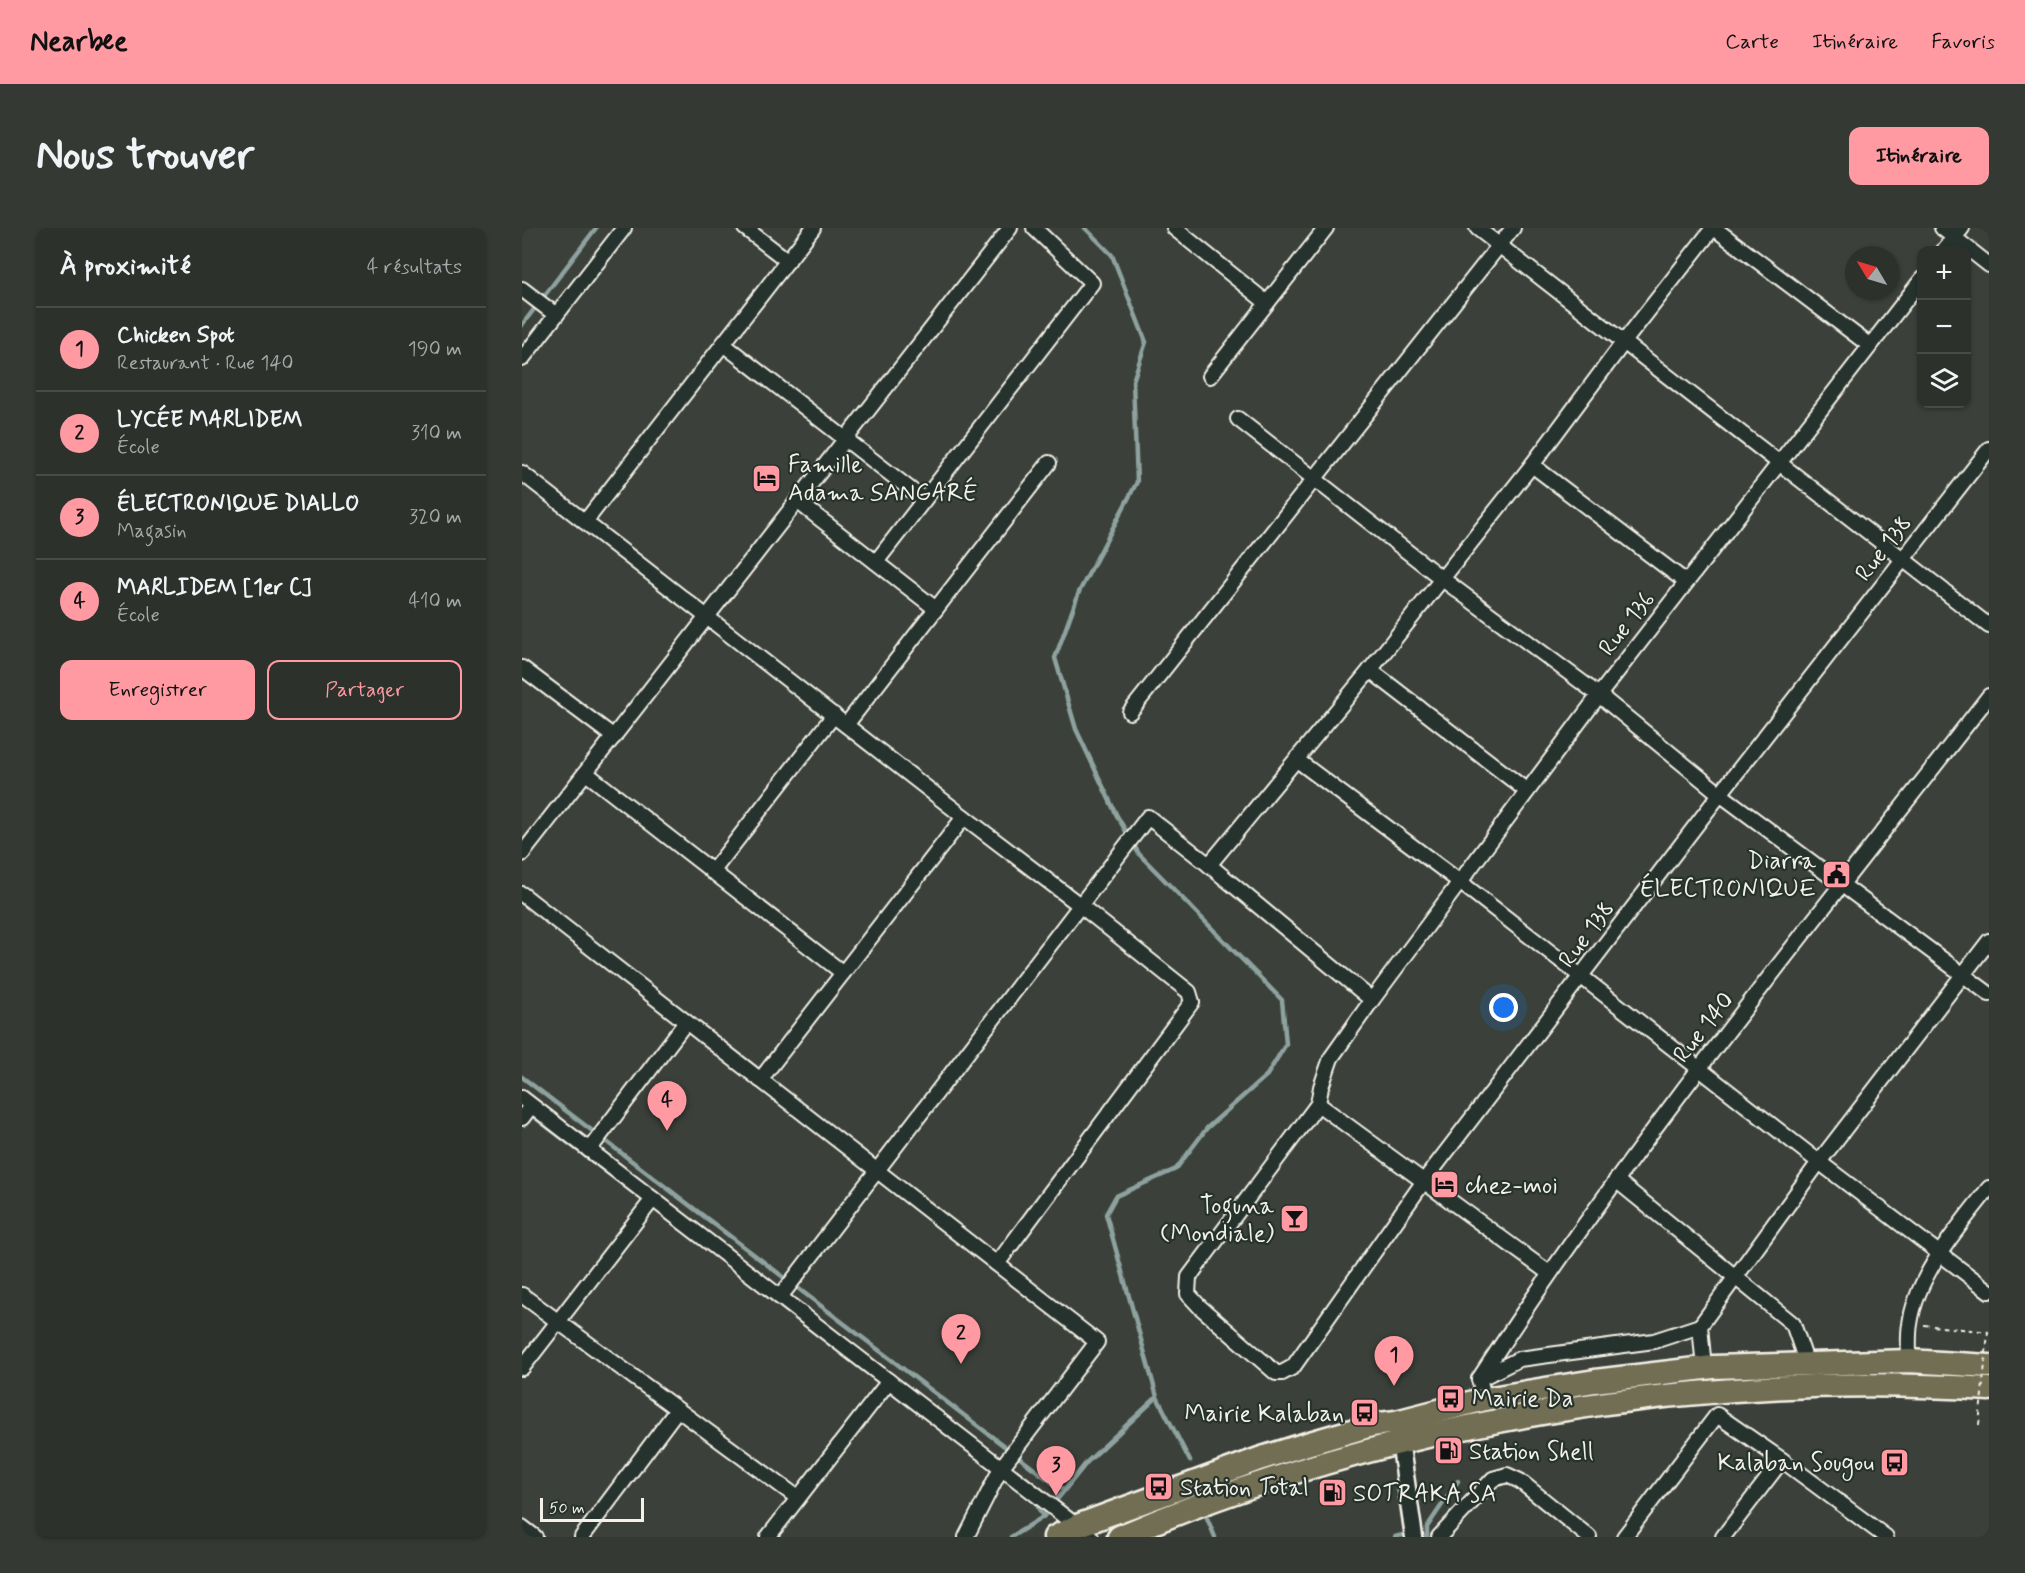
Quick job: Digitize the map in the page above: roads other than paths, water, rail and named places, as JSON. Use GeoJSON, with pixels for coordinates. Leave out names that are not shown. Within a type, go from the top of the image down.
{"type":"FeatureCollection","features":[{"type":"Feature","properties":{"kind":"highway"},"geometry":{"type":"LineString","coordinates":[[1119,1537],[1178,1512],[1399,1431],[1482,1389],[1595,1381],[1704,1368],[1909,1361],[1989,1366]]}},
{"type":"Feature","properties":{"kind":"highway"},"geometry":{"type":"LineString","coordinates":[[1055,1537],[1084,1532],[1259,1459],[1372,1425],[1399,1431],[1598,1403],[1715,1390],[1893,1385],[1989,1389]]}},
{"type":"Feature","properties":{"kind":"street"},"geometry":{"type":"LineString","coordinates":[[522,359],[624,228]]}},
{"type":"Feature","properties":{"kind":"street"},"geometry":{"type":"LineString","coordinates":[[745,228],[788,261]]}},
{"type":"Feature","properties":{"kind":"street"},"geometry":{"type":"LineString","coordinates":[[585,522],[813,228]]}},
{"type":"Feature","properties":{"kind":"street"},"geometry":{"type":"LineString","coordinates":[[522,854],[1010,228]]}},
{"type":"Feature","properties":{"kind":"street"},"geometry":{"type":"LineString","coordinates":[[876,562],[1092,283],[1035,228]]}},
{"type":"Feature","properties":{"kind":"street"},"geometry":{"type":"LineString","coordinates":[[1174,228],[1267,303]]}},
{"type":"Feature","properties":{"kind":"street"},"geometry":{"type":"LineString","coordinates":[[1210,376],[1326,228]]}},
{"type":"Feature","properties":{"kind":"street"},"geometry":{"type":"LineString","coordinates":[[1477,228],[1989,626]]}},
{"type":"Feature","properties":{"kind":"street"},"geometry":{"type":"LineString","coordinates":[[1130,712],[1316,481],[1513,228]]}},
{"type":"Feature","properties":{"kind":"street"},"geometry":{"type":"LineString","coordinates":[[1209,865],[1370,670],[1532,465],[1623,342],[1714,228],[1869,345]]}},
{"type":"Feature","properties":{"kind":"street"},"geometry":{"type":"LineString","coordinates":[[1942,228],[1958,233],[1989,265]]}},
{"type":"Feature","properties":{"kind":"street"},"geometry":{"type":"LineString","coordinates":[[1947,246],[1958,233]]}},
{"type":"Feature","properties":{"kind":"street","name":"Rue 136"},"geometry":{"type":"LineString","coordinates":[[1318,1104],[1331,1058],[1372,1000],[1599,695],[1917,285]]}},
{"type":"Feature","properties":{"kind":"street"},"geometry":{"type":"LineString","coordinates":[[522,289],[556,315]]}},
{"type":"Feature","properties":{"kind":"street"},"geometry":{"type":"LineString","coordinates":[[723,344],[924,500]]}},
{"type":"Feature","properties":{"kind":"street"},"geometry":{"type":"LineString","coordinates":[[1238,419],[1441,578],[1599,695],[1720,794],[1989,994]]}},
{"type":"Feature","properties":{"kind":"street","name":"Rue 138"},"geometry":{"type":"LineString","coordinates":[[1318,1104],[1189,1277],[1188,1294],[1276,1373],[1282,1373],[1293,1367],[1424,1181],[1720,794],[1989,449]]}},
{"type":"Feature","properties":{"kind":"street"},"geometry":{"type":"LineString","coordinates":[[846,725],[1049,463]]}},
{"type":"Feature","properties":{"kind":"street"},"geometry":{"type":"LineString","coordinates":[[1532,465],[1686,582]]}},
{"type":"Feature","properties":{"kind":"street"},"geometry":{"type":"LineString","coordinates":[[522,473],[1082,906],[1189,992],[1192,1002],[997,1264]]}},
{"type":"Feature","properties":{"kind":"street"},"geometry":{"type":"LineString","coordinates":[[797,501],[936,609]]}},
{"type":"Feature","properties":{"kind":"street"},"geometry":{"type":"LineString","coordinates":[[522,668],[614,737]]}},
{"type":"Feature","properties":{"kind":"street"},"geometry":{"type":"LineString","coordinates":[[1370,670],[1527,791]]}},
{"type":"Feature","properties":{"kind":"street","name":"Rue 140"},"geometry":{"type":"LineString","coordinates":[[1482,1389],[1548,1274],[1616,1180],[1699,1068],[1989,696]]}},
{"type":"Feature","properties":{"kind":"street"},"geometry":{"type":"LineString","coordinates":[[712,872],[834,715]]}},
{"type":"Feature","properties":{"kind":"street"},"geometry":{"type":"LineString","coordinates":[[1297,759],[1460,882],[1819,1162],[1989,1291]]}},
{"type":"Feature","properties":{"kind":"street"},"geometry":{"type":"LineString","coordinates":[[586,773],[843,973]]}},
{"type":"Feature","properties":{"kind":"street"},"geometry":{"type":"LineString","coordinates":[[760,1080],[964,817]]}},
{"type":"Feature","properties":{"kind":"street"},"geometry":{"type":"LineString","coordinates":[[780,1297],[1148,818],[1209,865],[1372,1000]]}},
{"type":"Feature","properties":{"kind":"street"},"geometry":{"type":"LineString","coordinates":[[522,894],[1096,1342],[1001,1468],[966,1537]]}},
{"type":"Feature","properties":{"kind":"street"},"geometry":{"type":"LineString","coordinates":[[1482,1389],[1520,1359],[1654,1341],[1700,1326],[1819,1162],[1989,941]]}},
{"type":"Feature","properties":{"kind":"street"},"geometry":{"type":"LineString","coordinates":[[589,1150],[686,1022]]}},
{"type":"Feature","properties":{"kind":"street"},"geometry":{"type":"LineString","coordinates":[[522,1118],[527,1102],[1084,1532]]}},
{"type":"Feature","properties":{"kind":"street"},"geometry":{"type":"LineString","coordinates":[[1318,1104],[1548,1274]]}},
{"type":"Feature","properties":{"kind":"street"},"geometry":{"type":"LineString","coordinates":[[1616,1180],[1793,1324],[1807,1364]]}},
{"type":"Feature","properties":{"kind":"street"},"geometry":{"type":"LineString","coordinates":[[1909,1361],[1910,1323],[1919,1296],[1938,1254],[1989,1188]]}},
{"type":"Feature","properties":{"kind":"street"},"geometry":{"type":"LineString","coordinates":[[522,1368],[653,1199]]}},
{"type":"Feature","properties":{"kind":"street"},"geometry":{"type":"LineString","coordinates":[[522,1295],[798,1498]]}},
{"type":"Feature","properties":{"kind":"street"},"geometry":{"type":"LineString","coordinates":[[1700,1326],[1704,1368]]}},
{"type":"Feature","properties":{"kind":"street"},"geometry":{"type":"LineString","coordinates":[[768,1537],[889,1381]]}},
{"type":"Feature","properties":{"kind":"street"},"geometry":{"type":"LineString","coordinates":[[1624,1537],[1717,1415],[1715,1390]]}},
{"type":"Feature","properties":{"kind":"street"},"geometry":{"type":"LineString","coordinates":[[582,1537],[676,1410]]}},
{"type":"Feature","properties":{"kind":"street"},"geometry":{"type":"LineString","coordinates":[[1717,1415],[1886,1537]]}},
{"type":"Feature","properties":{"kind":"street"},"geometry":{"type":"LineString","coordinates":[[1399,1431],[1414,1537]]}},
{"type":"Feature","properties":{"kind":"street"},"geometry":{"type":"LineString","coordinates":[[1723,1537],[1782,1460]]}},
{"type":"Feature","properties":{"kind":"street"},"geometry":{"type":"LineString","coordinates":[[1439,1537],[1493,1479],[1507,1475],[1520,1481],[1589,1537]]}},
{"type":"Feature","properties":{"kind":"street"},"geometry":{"type":"LineString","coordinates":[[522,1527],[535,1537]]}},
{"type":"Feature","properties":{"kind":"waterway"},"geometry":{"type":"LineString","coordinates":[[522,325],[596,228]]}},
{"type":"Feature","properties":{"kind":"waterway"},"geometry":{"type":"LineString","coordinates":[[1085,228],[1112,255],[1146,342],[1133,381],[1137,482],[1079,592],[1055,658],[1076,729],[1116,814],[1139,854],[1282,1000],[1286,1044],[1267,1075],[1207,1128],[1176,1169],[1116,1196],[1106,1214],[1157,1397],[1190,1461]]}},
{"type":"Feature","properties":{"kind":"waterway"},"geometry":{"type":"LineString","coordinates":[[522,1077],[1055,1485],[1065,1490]]}},
{"type":"Feature","properties":{"kind":"waterway"},"geometry":{"type":"LineString","coordinates":[[529,1113],[634,1193]]}},
{"type":"Feature","properties":{"kind":"waterway"},"geometry":{"type":"LineString","coordinates":[[1011,1537],[1043,1517],[1087,1462],[1157,1397]]}},
{"type":"Feature","properties":{"kind":"waterway"},"geometry":{"type":"LineString","coordinates":[[1427,1537],[1427,1527],[1458,1481]]}},
{"type":"Feature","properties":{"kind":"waterway"},"geometry":{"type":"LineString","coordinates":[[1034,1499],[1043,1517]]}},
{"type":"Feature","properties":{"kind":"waterway"},"geometry":{"type":"LineString","coordinates":[[1207,1518],[1215,1537]]}},
{"type":"Feature","properties":{"kind":"waterway"},"geometry":{"type":"LineString","coordinates":[[1395,1537],[1410,1533]]}},
{"type":"Feature","properties":{"kind":"place","name":"Famille Adama SANGARÉ"},"geometry":{"type":"Point","coordinates":[767,478]}},
{"type":"Feature","properties":{"kind":"place","name":"Diarra ÉLECTRONIQUE"},"geometry":{"type":"Point","coordinates":[1837,874]}},
{"type":"Feature","properties":{"kind":"place","name":"MARLIDEM [1er C]"},"geometry":{"type":"Point","coordinates":[667,1131]}},
{"type":"Feature","properties":{"kind":"place","name":"chez-moi"},"geometry":{"type":"Point","coordinates":[1444,1185]}},
{"type":"Feature","properties":{"kind":"place","name":"Toguna (Mondiale)"},"geometry":{"type":"Point","coordinates":[1295,1219]}},
{"type":"Feature","properties":{"kind":"place","name":"LYCÉE MARLIDEM"},"geometry":{"type":"Point","coordinates":[961,1364]}},
{"type":"Feature","properties":{"kind":"place","name":"Chicken Spot"},"geometry":{"type":"Point","coordinates":[1394,1386]}},
{"type":"Feature","properties":{"kind":"place","name":"Mairie Da"},"geometry":{"type":"Point","coordinates":[1451,1398]}},
{"type":"Feature","properties":{"kind":"place","name":"Mairie Kalaban"},"geometry":{"type":"Point","coordinates":[1365,1413]}},
{"type":"Feature","properties":{"kind":"place","name":"Station Shell"},"geometry":{"type":"Point","coordinates":[1448,1451]}},
{"type":"Feature","properties":{"kind":"place","name":"Kalaban Sougou"},"geometry":{"type":"Point","coordinates":[1895,1462]}},
{"type":"Feature","properties":{"kind":"place","name":"Station Total"},"geometry":{"type":"Point","coordinates":[1159,1487]}},
{"type":"Feature","properties":{"kind":"place","name":"SOTRAKA SA"},"geometry":{"type":"Point","coordinates":[1332,1493]}},
{"type":"Feature","properties":{"kind":"place","name":"ÉLECTRONIQUE DIALLO"},"geometry":{"type":"Point","coordinates":[1056,1496]}}]}
